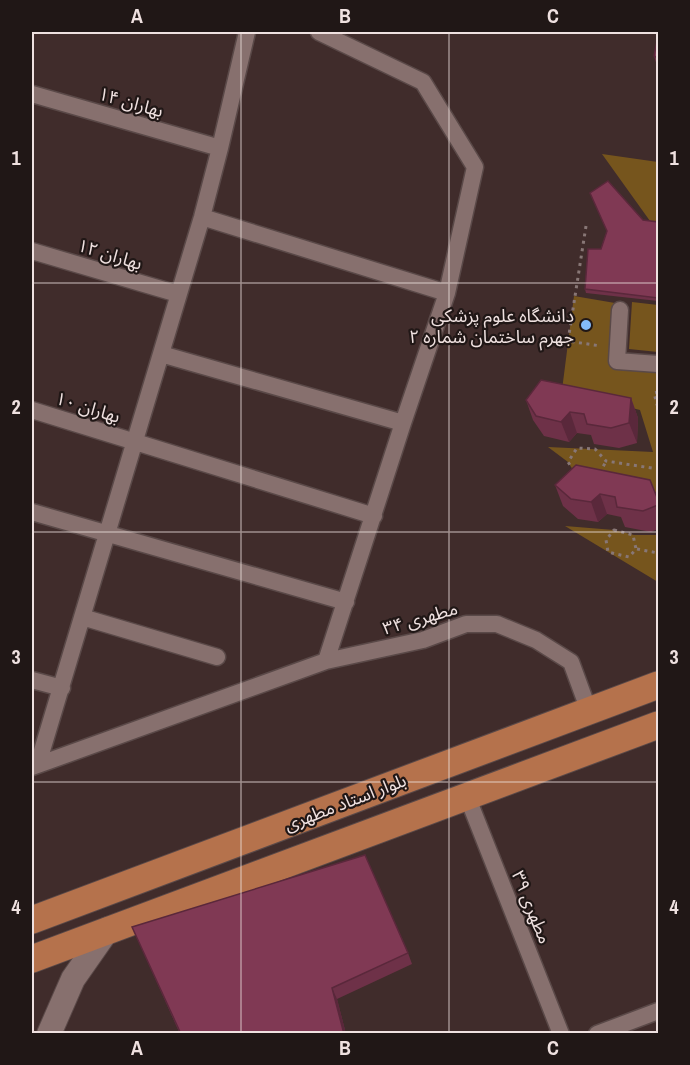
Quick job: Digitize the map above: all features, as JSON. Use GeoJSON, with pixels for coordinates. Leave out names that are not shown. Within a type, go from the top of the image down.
{"type":"FeatureCollection","features":[{"type":"Feature","properties":{"kind":"main road","name":"بلوار استاد مطهری"},"geometry":{"type":"LineString","coordinates":[[32,920],[658,685]]}},
{"type":"Feature","properties":{"kind":"main road","name":"بلوار استاد مطهری"},"geometry":{"type":"LineString","coordinates":[[32,959],[658,724]]}},
{"type":"Feature","properties":{"kind":"main road"},"geometry":{"type":"LineString","coordinates":[[49,1034],[74,979],[108,929]]}},
{"type":"Feature","properties":{"kind":"street"},"geometry":{"type":"LineString","coordinates":[[35,765],[62,688],[202,217],[247,32]]}},
{"type":"Feature","properties":{"kind":"street"},"geometry":{"type":"LineString","coordinates":[[319,32],[423,82],[475,167],[447,293],[326,662]]}},
{"type":"Feature","properties":{"kind":"street","name":"بهاران ۱۴"},"geometry":{"type":"LineString","coordinates":[[32,94],[220,148]]}},
{"type":"Feature","properties":{"kind":"street"},"geometry":{"type":"LineString","coordinates":[[202,217],[447,293]]}},
{"type":"Feature","properties":{"kind":"street","name":"بهاران ۱۲"},"geometry":{"type":"LineString","coordinates":[[32,251],[178,294]]}},
{"type":"Feature","properties":{"kind":"street"},"geometry":{"type":"LineString","coordinates":[[620,310],[616,361],[658,364]]}},
{"type":"Feature","properties":{"kind":"street"},"geometry":{"type":"LineString","coordinates":[[161,354],[403,423]]}},
{"type":"Feature","properties":{"kind":"street","name":"بهاران ۱۰"},"geometry":{"type":"LineString","coordinates":[[32,410],[374,516]]}},
{"type":"Feature","properties":{"kind":"street"},"geometry":{"type":"LineString","coordinates":[[32,512],[346,602]]}},
{"type":"Feature","properties":{"kind":"street"},"geometry":{"type":"LineString","coordinates":[[82,617],[217,657]]}},
{"type":"Feature","properties":{"kind":"street","name":"مطهری ۳۴"},"geometry":{"type":"LineString","coordinates":[[35,765],[326,662],[423,640],[466,624],[497,624],[536,640],[571,662],[589,711]]}},
{"type":"Feature","properties":{"kind":"street"},"geometry":{"type":"LineString","coordinates":[[32,680],[62,688]]}},
{"type":"Feature","properties":{"kind":"street","name":"مطهری ۳۹"},"geometry":{"type":"LineString","coordinates":[[467,796],[561,1034]]}},
{"type":"Feature","properties":{"kind":"street"},"geometry":{"type":"LineString","coordinates":[[597,1034],[658,1011]]}},
{"type":"Feature","properties":{"kind":"path"},"geometry":{"type":"LineString","coordinates":[[586,226],[568,341],[618,348]]}},
{"type":"Feature","properties":{"kind":"path"},"geometry":{"type":"LineString","coordinates":[[658,392],[654,393],[658,408]]}},
{"type":"Feature","properties":{"kind":"path"},"geometry":{"type":"LineString","coordinates":[[576,475],[568,462],[578,448],[595,449],[606,461],[658,469]]}},
{"type":"Feature","properties":{"kind":"path"},"geometry":{"type":"LineString","coordinates":[[598,477],[606,461]]}},
{"type":"Feature","properties":{"kind":"path"},"geometry":{"type":"LineString","coordinates":[[614,530],[633,535],[636,549],[629,557],[608,552],[606,540],[614,530]]}},
{"type":"Feature","properties":{"kind":"path"},"geometry":{"type":"LineString","coordinates":[[636,549],[658,553]]}},
{"type":"Feature","properties":{"kind":"shaded area"},"geometry":{"type":"Polygon","coordinates":[[[602,154],[658,162],[658,222],[650,221],[602,154]]]}},
{"type":"Feature","properties":{"kind":"shaded area"},"geometry":{"type":"Polygon","coordinates":[[[574,296],[615,303],[612,367],[658,372],[658,493],[598,477],[576,475],[568,462],[548,447],[653,452],[640,410],[562,390],[574,296]]]}},
{"type":"Feature","properties":{"kind":"shaded area"},"geometry":{"type":"Polygon","coordinates":[[[632,302],[658,305],[658,352],[629,349],[632,302]]]}},
{"type":"Feature","properties":{"kind":"shaded area"},"geometry":{"type":"Polygon","coordinates":[[[565,526],[614,530],[634,535],[658,535],[658,582],[565,526]]]}},
{"type":"Feature","properties":{"kind":"building"},"geometry":{"type":"Polygon","coordinates":[[[658,36],[658,58],[654,56],[658,36]]]}},
{"type":"Feature","properties":{"kind":"building"},"geometry":{"type":"Polygon","coordinates":[[[608,181],[643,220],[658,222],[658,298],[585,289],[588,249],[601,249],[607,231],[590,193],[608,181]]]}},
{"type":"Feature","properties":{"kind":"building"},"geometry":{"type":"Polygon","coordinates":[[[541,380],[631,398],[629,423],[611,428],[587,424],[584,414],[570,412],[561,422],[536,416],[526,400],[541,380]]]}},
{"type":"Feature","properties":{"kind":"building"},"geometry":{"type":"Polygon","coordinates":[[[576,465],[650,480],[658,505],[643,511],[617,507],[615,497],[600,494],[591,502],[571,499],[555,485],[576,465]]]}},
{"type":"Feature","properties":{"kind":"building"},"geometry":{"type":"Polygon","coordinates":[[[365,855],[408,953],[332,988],[344,1034],[181,1034],[132,927],[365,855]]]}},
{"type":"Feature","properties":{"kind":"place","name":"دانشگاه علوم پزشکی جهرم ساختمان شماره ۲"},"geometry":{"type":"Point","coordinates":[586,325]}}]}
